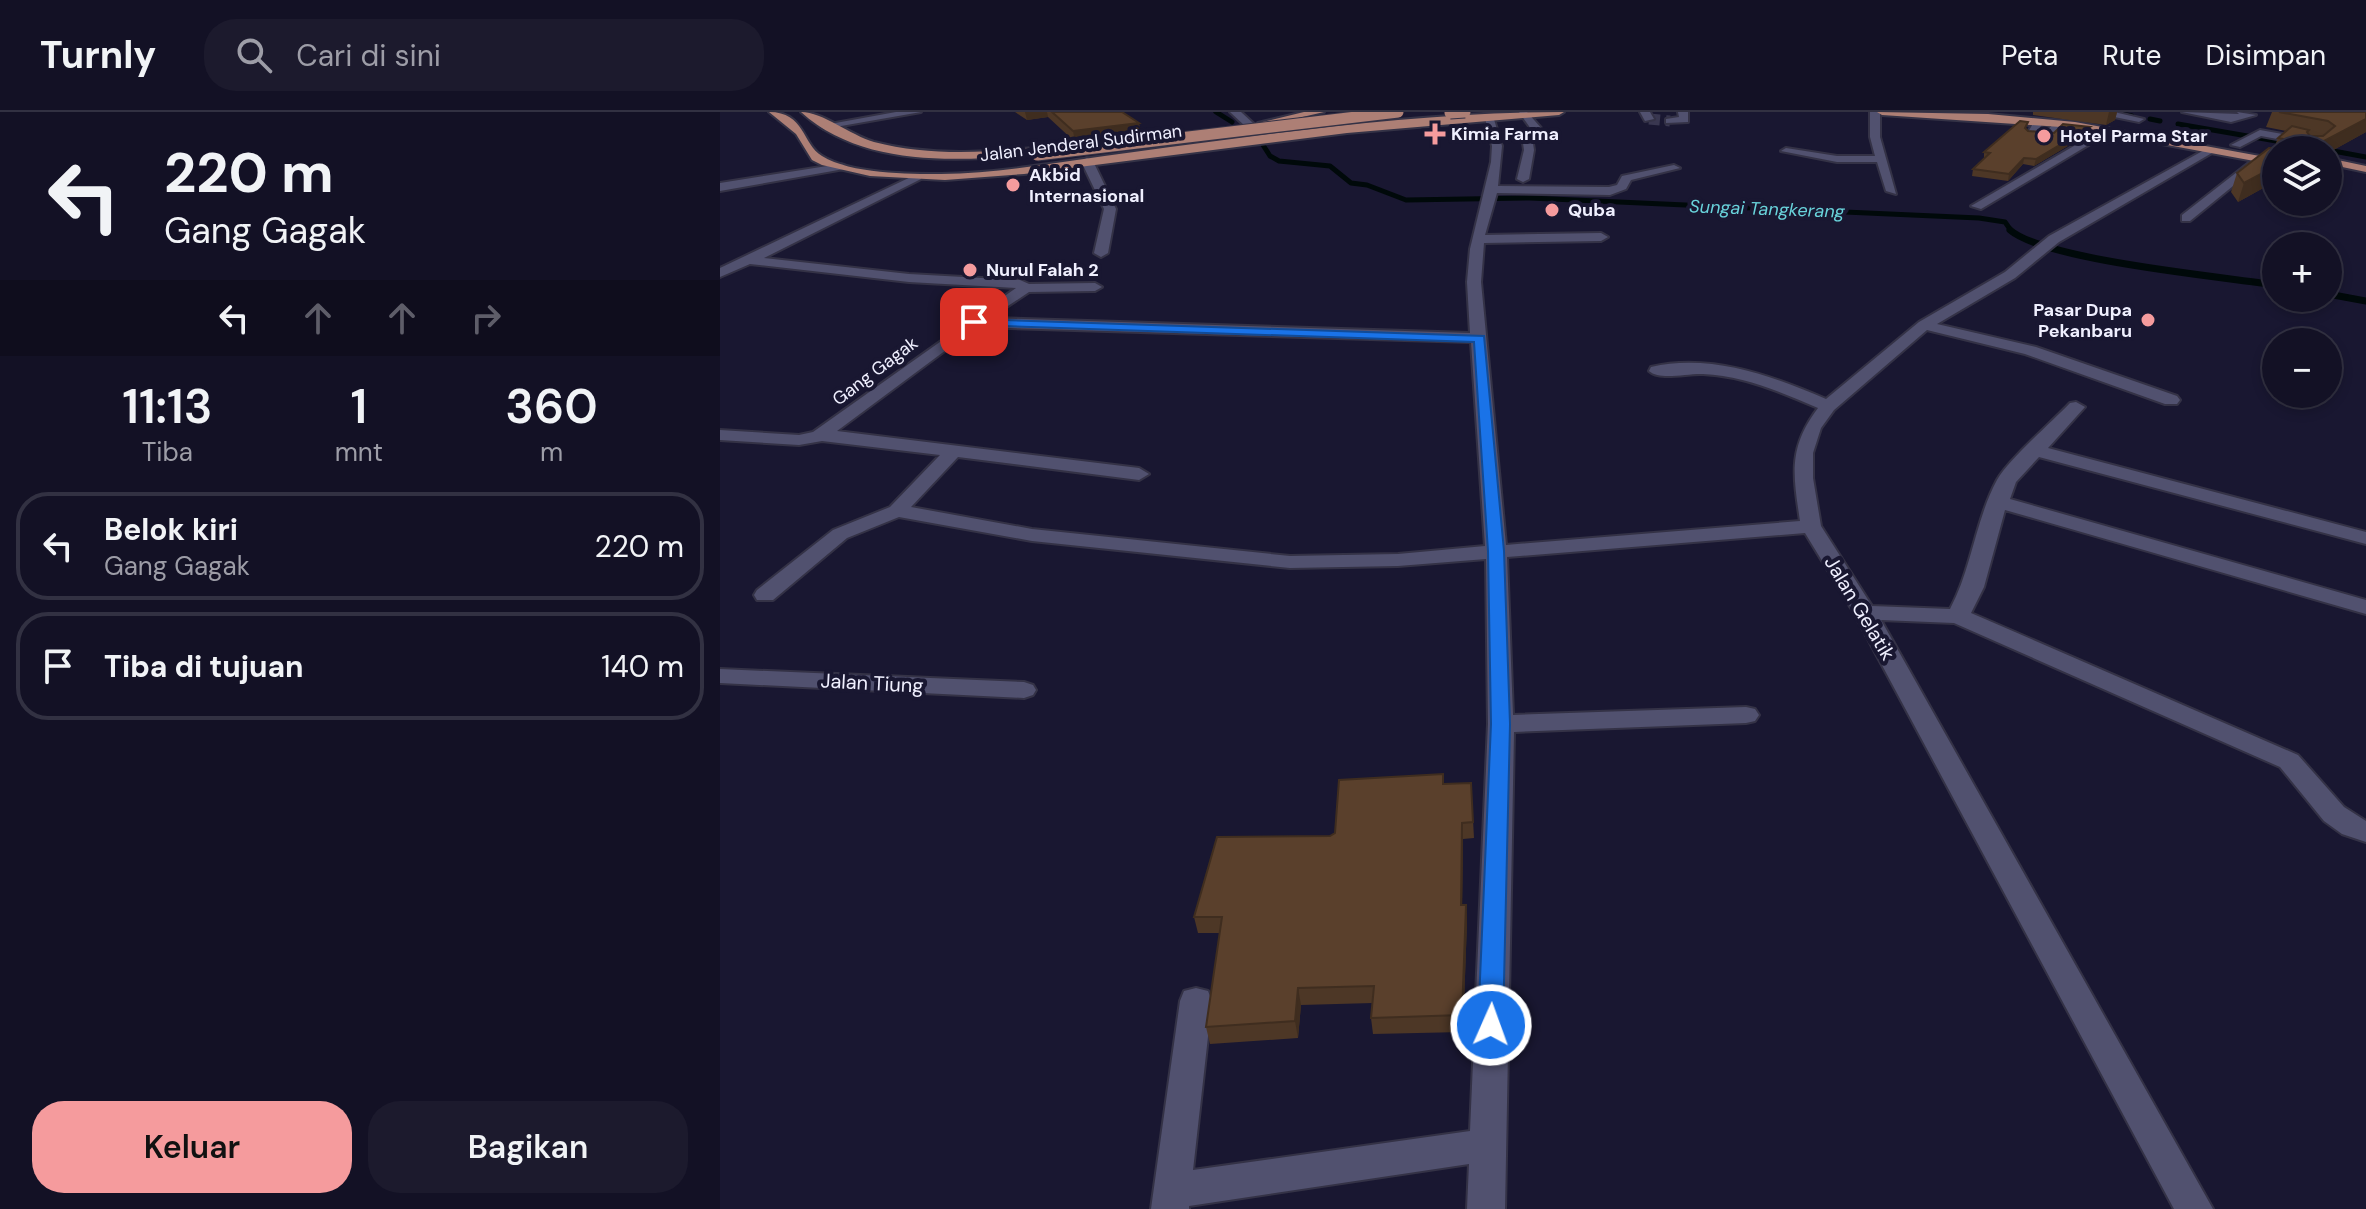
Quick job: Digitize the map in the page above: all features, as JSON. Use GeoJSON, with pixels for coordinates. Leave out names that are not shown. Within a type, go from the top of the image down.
{"type":"FeatureCollection","features":[{"type":"Feature","properties":{"kind":"main road","name":"Jalan Jenderal Sudirman"},"geometry":{"type":"LineString","coordinates":[[774,112],[806,135],[808,151],[840,167],[917,177],[997,172],[1387,124],[1559,112]]}},
{"type":"Feature","properties":{"kind":"main road","name":"Jalan Jenderal Sudirman"},"geometry":{"type":"LineString","coordinates":[[806,112],[827,130],[882,148],[956,156],[1028,152],[1349,112]]}},
{"type":"Feature","properties":{"kind":"main road"},"geometry":{"type":"LineString","coordinates":[[1263,123],[1319,112]]}},
{"type":"Feature","properties":{"kind":"main road"},"geometry":{"type":"LineString","coordinates":[[1349,112],[1359,128]]}},
{"type":"Feature","properties":{"kind":"main road"},"geometry":{"type":"LineString","coordinates":[[1372,112],[1387,124]]}},
{"type":"Feature","properties":{"kind":"main road"},"geometry":{"type":"LineString","coordinates":[[827,130],[879,156],[918,161],[971,161],[1398,112]]}},
{"type":"Feature","properties":{"kind":"main road"},"geometry":{"type":"LineString","coordinates":[[1448,112],[1488,116]]}},
{"type":"Feature","properties":{"kind":"main road"},"geometry":{"type":"LineString","coordinates":[[806,135],[828,150],[861,162],[892,167],[950,168],[1050,160],[1465,112]]}},
{"type":"Feature","properties":{"kind":"main road"},"geometry":{"type":"LineString","coordinates":[[1882,112],[2036,117],[2262,150]]}},
{"type":"Feature","properties":{"kind":"main road"},"geometry":{"type":"LineString","coordinates":[[1955,112],[1988,117]]}},
{"type":"Feature","properties":{"kind":"main road"},"geometry":{"type":"LineString","coordinates":[[2036,117],[2057,124],[2260,159]]}},
{"type":"Feature","properties":{"kind":"main road"},"geometry":{"type":"LineString","coordinates":[[1210,129],[1273,126],[1286,130],[1224,144]]}},
{"type":"Feature","properties":{"kind":"main road"},"geometry":{"type":"LineString","coordinates":[[2342,164],[2366,169]]}},
{"type":"Feature","properties":{"kind":"main road"},"geometry":{"type":"LineString","coordinates":[[2342,174],[2366,178]]}},
{"type":"Feature","properties":{"kind":"street"},"geometry":{"type":"LineString","coordinates":[[827,130],[916,112]]}},
{"type":"Feature","properties":{"kind":"street"},"geometry":{"type":"LineString","coordinates":[[1235,112],[1249,124]]}},
{"type":"Feature","properties":{"kind":"street"},"geometry":{"type":"LineString","coordinates":[[1670,121],[1684,120],[1683,112]]}},
{"type":"Feature","properties":{"kind":"street"},"geometry":{"type":"LineString","coordinates":[[1875,112],[1875,137],[1892,191]]}},
{"type":"Feature","properties":{"kind":"street"},"geometry":{"type":"LineString","coordinates":[[2095,112],[2139,119]]}},
{"type":"Feature","properties":{"kind":"street"},"geometry":{"type":"LineString","coordinates":[[2187,112],[2231,119]]}},
{"type":"Feature","properties":{"kind":"street"},"geometry":{"type":"LineString","coordinates":[[2174,119],[2217,126],[2251,115],[2242,112]]}},
{"type":"Feature","properties":{"kind":"street"},"geometry":{"type":"LineString","coordinates":[[1523,114],[1537,129],[1527,136],[1529,150],[1523,179]]}},
{"type":"Feature","properties":{"kind":"street"},"geometry":{"type":"LineString","coordinates":[[1486,1209],[1501,724],[1496,551],[1474,282],[1478,239],[1498,160],[1497,133],[1488,116]]}},
{"type":"Feature","properties":{"kind":"street"},"geometry":{"type":"LineString","coordinates":[[1977,206],[2107,131]]}},
{"type":"Feature","properties":{"kind":"street"},"geometry":{"type":"LineString","coordinates":[[2236,145],[2265,133],[2280,136]]}},
{"type":"Feature","properties":{"kind":"street","name":"Jalan Gelatik"},"geometry":{"type":"LineString","coordinates":[[2194,1209],[1865,613],[1811,526],[1803,478],[1804,453],[1812,428],[1828,406],[1924,325],[2010,275],[2048,244],[2212,150]]}},
{"type":"Feature","properties":{"kind":"street"},"geometry":{"type":"LineString","coordinates":[[1786,151],[1837,159],[1881,159]]}},
{"type":"Feature","properties":{"kind":"street"},"geometry":{"type":"LineString","coordinates":[[2186,218],[2260,159]]}},
{"type":"Feature","properties":{"kind":"street"},"geometry":{"type":"LineString","coordinates":[[1087,161],[1110,209],[1101,253]]}},
{"type":"Feature","properties":{"kind":"street"},"geometry":{"type":"LineString","coordinates":[[720,187],[840,167]]}},
{"type":"Feature","properties":{"kind":"street"},"geometry":{"type":"LineString","coordinates":[[1490,191],[1610,191],[1622,187],[1628,177],[1674,168]]}},
{"type":"Feature","properties":{"kind":"street"},"geometry":{"type":"LineString","coordinates":[[720,273],[917,177]]}},
{"type":"Feature","properties":{"kind":"street"},"geometry":{"type":"LineString","coordinates":[[1490,191],[1523,179],[1594,182]]}},
{"type":"Feature","properties":{"kind":"street"},"geometry":{"type":"LineString","coordinates":[[1478,239],[1601,237]]}},
{"type":"Feature","properties":{"kind":"street"},"geometry":{"type":"LineString","coordinates":[[720,264],[742,263],[1020,284],[1026,288],[1095,287]]}},
{"type":"Feature","properties":{"kind":"street","name":"Gang Gagak"},"geometry":{"type":"LineString","coordinates":[[821,435],[974,322],[1026,288]]}},
{"type":"Feature","properties":{"kind":"street"},"geometry":{"type":"LineString","coordinates":[[974,322],[1480,338]]}},
{"type":"Feature","properties":{"kind":"street"},"geometry":{"type":"LineString","coordinates":[[1924,325],[2030,350],[2171,400]]}},
{"type":"Feature","properties":{"kind":"street"},"geometry":{"type":"LineString","coordinates":[[1657,371],[1703,368],[1736,371],[1784,386],[1828,406]]}},
{"type":"Feature","properties":{"kind":"street"},"geometry":{"type":"LineString","coordinates":[[1958,616],[1973,587],[1992,519],[2001,503],[2007,480],[2076,407]]}},
{"type":"Feature","properties":{"kind":"street"},"geometry":{"type":"LineString","coordinates":[[720,435],[799,440],[821,435],[1139,474]]}},
{"type":"Feature","properties":{"kind":"street"},"geometry":{"type":"LineString","coordinates":[[2035,450],[2366,538]]}},
{"type":"Feature","properties":{"kind":"street"},"geometry":{"type":"LineString","coordinates":[[765,595],[833,539],[856,525],[897,511],[954,451]]}},
{"type":"Feature","properties":{"kind":"street"},"geometry":{"type":"LineString","coordinates":[[2001,503],[2366,607]]}},
{"type":"Feature","properties":{"kind":"street"},"geometry":{"type":"LineString","coordinates":[[897,511],[1032,535],[1290,562],[1398,560],[1811,526]]}},
{"type":"Feature","properties":{"kind":"street"},"geometry":{"type":"LineString","coordinates":[[1865,613],[1958,616],[2289,761],[2334,814],[2352,827],[2366,832]]}},
{"type":"Feature","properties":{"kind":"street","name":"Jalan Tiung"},"geometry":{"type":"LineString","coordinates":[[720,676],[1024,690]]}},
{"type":"Feature","properties":{"kind":"street"},"geometry":{"type":"LineString","coordinates":[[1501,724],[1746,715]]}},
{"type":"Feature","properties":{"kind":"street"},"geometry":{"type":"LineString","coordinates":[[1196,1001],[1171,1200],[1487,1145]]}},
{"type":"Feature","properties":{"kind":"building"},"geometry":{"type":"Polygon","coordinates":[[[1052,112],[1122,112],[1139,123],[1073,131],[1052,112]]]}},
{"type":"Feature","properties":{"kind":"building"},"geometry":{"type":"Polygon","coordinates":[[[2279,112],[2366,112],[2366,119],[2334,136],[2323,136],[2335,126],[2328,121],[2279,112]]]}},
{"type":"Feature","properties":{"kind":"building"},"geometry":{"type":"Polygon","coordinates":[[[2020,121],[2028,122],[2025,128],[2028,131],[2054,133],[2063,124],[2090,127],[2036,159],[2024,158],[2009,174],[1973,169],[1990,153],[1984,152],[2020,121]]]}},
{"type":"Feature","properties":{"kind":"building"},"geometry":{"type":"Polygon","coordinates":[[[2292,126],[2309,130],[2310,136],[2280,136],[2292,126]]]}},
{"type":"Feature","properties":{"kind":"building"},"geometry":{"type":"Polygon","coordinates":[[[2262,153],[2262,173],[2244,183],[2237,173],[2262,153]]]}},
{"type":"Feature","properties":{"kind":"building"},"geometry":{"type":"Polygon","coordinates":[[[1443,774],[1443,784],[1471,783],[1473,822],[1462,823],[1461,905],[1466,905],[1462,1015],[1371,1018],[1374,986],[1298,988],[1295,1021],[1206,1027],[1222,917],[1194,917],[1217,837],[1330,836],[1335,833],[1339,780],[1443,774]]]}},
{"type":"Feature","properties":{"kind":"waterway"},"geometry":{"type":"LineString","coordinates":[[1216,112],[1232,122]]}},
{"type":"Feature","properties":{"kind":"waterway"},"geometry":{"type":"LineString","coordinates":[[2109,112],[2132,116]]}},
{"type":"Feature","properties":{"kind":"waterway"},"geometry":{"type":"LineString","coordinates":[[2150,119],[2160,121]]}},
{"type":"Feature","properties":{"kind":"waterway"},"geometry":{"type":"LineString","coordinates":[[2178,124],[2262,139]]}},
{"type":"Feature","properties":{"kind":"waterway","name":"Sungai Tangkerang"},"geometry":{"type":"LineString","coordinates":[[1263,145],[1270,156],[1279,161],[1330,166],[1351,183],[1367,185],[1406,200],[1530,198],[1979,218],[2005,222],[2011,231]]}},
{"type":"Feature","properties":{"kind":"waterway"},"geometry":{"type":"LineString","coordinates":[[2342,153],[2366,157]]}},
{"type":"Feature","properties":{"kind":"waterway","name":"Sungai Tangkerang"},"geometry":{"type":"LineString","coordinates":[[2011,231],[2029,241],[2095,258],[2262,283]]}},
{"type":"Feature","properties":{"kind":"waterway","name":"Sungai Tangkerang"},"geometry":{"type":"LineString","coordinates":[[2342,297],[2366,301]]}},
{"type":"Feature","properties":{"kind":"tunnel"},"geometry":{"type":"LineString","coordinates":[[1649,119],[1670,121]]}},
{"type":"Feature","properties":{"kind":"place","name":"Kimia Farma"},"geometry":{"type":"Point","coordinates":[1435,134]}},
{"type":"Feature","properties":{"kind":"place","name":"Hotel Parma Star"},"geometry":{"type":"Point","coordinates":[2044,136]}},
{"type":"Feature","properties":{"kind":"place","name":"Akbid Internasional"},"geometry":{"type":"Point","coordinates":[1013,185]}},
{"type":"Feature","properties":{"kind":"place","name":"Quba"},"geometry":{"type":"Point","coordinates":[1552,210]}},
{"type":"Feature","properties":{"kind":"place","name":"Nurul Falah 2"},"geometry":{"type":"Point","coordinates":[970,270]}},
{"type":"Feature","properties":{"kind":"place","name":"Pasar Dupa Pekanbaru"},"geometry":{"type":"Point","coordinates":[2148,320]}},
{"type":"Feature","properties":{"kind":"route"},"geometry":{"type":"LineString","coordinates":[[974,322],[1480,338],[1496,551],[1501,724],[1491,1025]]}}]}
